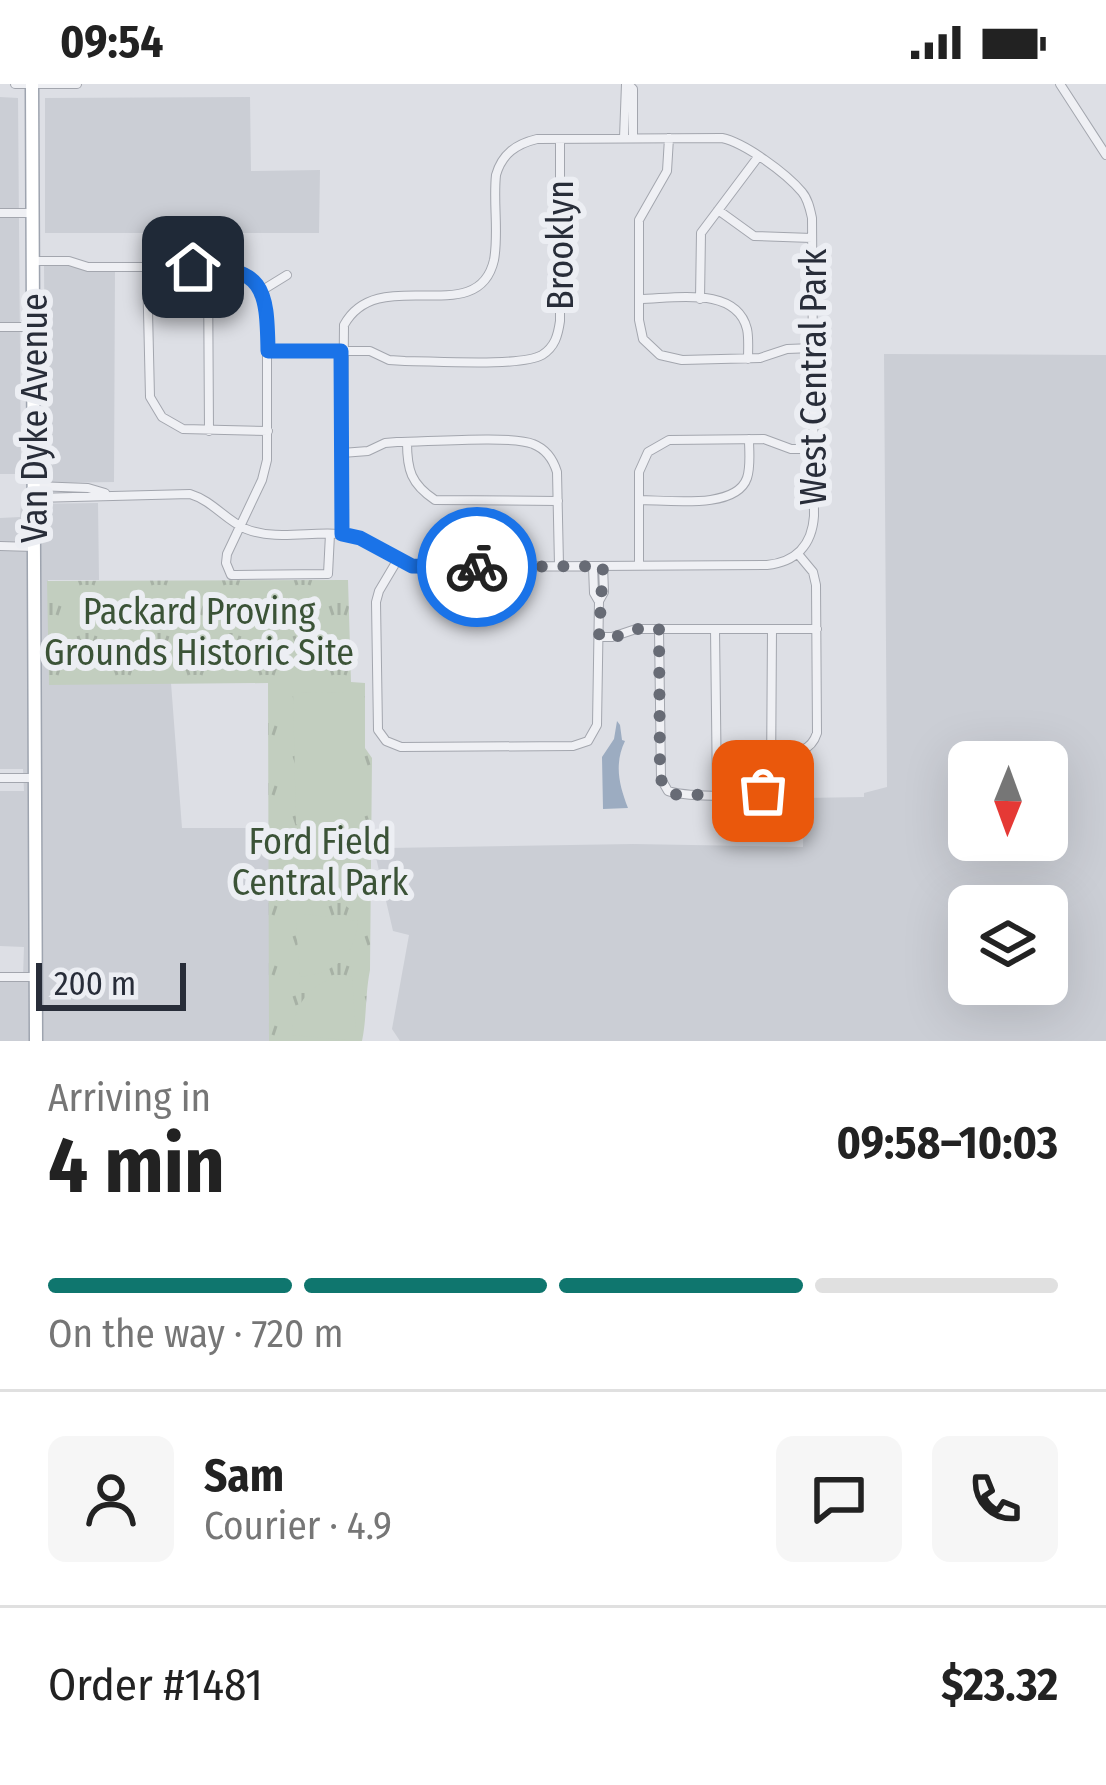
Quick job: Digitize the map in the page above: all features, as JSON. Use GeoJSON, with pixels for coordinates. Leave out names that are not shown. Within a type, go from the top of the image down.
{"type":"FeatureCollection","features":[{"type":"Feature","properties":{"kind":"main road","name":"Van Dyke Avenue"},"geometry":{"type":"LineString","coordinates":[[32,84],[36,1041]]}},
{"type":"Feature","properties":{"kind":"street"},"geometry":{"type":"LineString","coordinates":[[16,84],[77,84]]}},
{"type":"Feature","properties":{"kind":"street"},"geometry":{"type":"LineString","coordinates":[[627,84],[629,138]]}},
{"type":"Feature","properties":{"kind":"street"},"geometry":{"type":"LineString","coordinates":[[1060,84],[1106,155]]}},
{"type":"Feature","properties":{"kind":"street"},"geometry":{"type":"LineString","coordinates":[[669,138],[667,171],[639,220],[641,332],[649,346],[668,358],[748,359],[813,348]]}},
{"type":"Feature","properties":{"kind":"street"},"geometry":{"type":"LineString","coordinates":[[342,534],[344,325],[367,300],[456,295],[486,278],[493,261],[495,182],[500,163],[511,150],[528,141],[560,139],[728,139],[758,157],[701,233],[700,298]]}},
{"type":"Feature","properties":{"kind":"street","name":"Brooklyn"},"geometry":{"type":"LineString","coordinates":[[341,351],[370,351],[394,361],[520,361],[541,356],[550,348],[557,340],[560,321],[560,139]]}},
{"type":"Feature","properties":{"kind":"street","name":"West Central Park"},"geometry":{"type":"LineString","coordinates":[[758,157],[801,191],[810,206],[814,523],[808,542],[795,556]]}},
{"type":"Feature","properties":{"kind":"street"},"geometry":{"type":"LineString","coordinates":[[718,210],[754,236],[812,238]]}},
{"type":"Feature","properties":{"kind":"street"},"geometry":{"type":"LineString","coordinates":[[0,213],[33,214]]}},
{"type":"Feature","properties":{"kind":"street"},"geometry":{"type":"LineString","coordinates":[[34,261],[69,261],[88,267],[208,267],[235,270],[248,277],[267,305],[266,468],[226,563],[236,575],[328,574],[330,534]]}},
{"type":"Feature","properties":{"kind":"street"},"geometry":{"type":"LineString","coordinates":[[147,267],[148,385],[162,417],[183,429],[268,431]]}},
{"type":"Feature","properties":{"kind":"street"},"geometry":{"type":"LineString","coordinates":[[208,267],[209,431]]}},
{"type":"Feature","properties":{"kind":"street"},"geometry":{"type":"LineString","coordinates":[[261,291],[287,275]]}},
{"type":"Feature","properties":{"kind":"street"},"geometry":{"type":"LineString","coordinates":[[639,299],[700,298],[728,303],[740,314],[747,331],[748,359]]}},
{"type":"Feature","properties":{"kind":"street"},"geometry":{"type":"LineString","coordinates":[[0,327],[34,327]]}},
{"type":"Feature","properties":{"kind":"street"},"geometry":{"type":"LineString","coordinates":[[268,351],[341,351]]}},
{"type":"Feature","properties":{"kind":"street"},"geometry":{"type":"LineString","coordinates":[[639,500],[731,496],[748,475],[749,439]]}},
{"type":"Feature","properties":{"kind":"street"},"geometry":{"type":"LineString","coordinates":[[639,565],[639,472],[648,452],[669,440],[769,439],[791,449],[814,448]]}},
{"type":"Feature","properties":{"kind":"street"},"geometry":{"type":"LineString","coordinates":[[342,453],[407,442],[522,441],[536,445],[547,453],[557,472],[559,565]]}},
{"type":"Feature","properties":{"kind":"street"},"geometry":{"type":"LineString","coordinates":[[407,442],[411,480],[435,500],[558,501]]}},
{"type":"Feature","properties":{"kind":"street"},"geometry":{"type":"LineString","coordinates":[[35,492],[88,488],[106,494],[190,494],[211,503],[239,526],[270,533],[360,538],[418,567],[772,565],[795,556],[815,578],[817,733],[814,742],[798,752],[773,752]]}},
{"type":"Feature","properties":{"kind":"street"},"geometry":{"type":"LineString","coordinates":[[0,546],[35,547]]}},
{"type":"Feature","properties":{"kind":"street"},"geometry":{"type":"LineString","coordinates":[[398,559],[376,602],[377,721],[386,741],[407,747],[573,746],[591,737],[597,725],[599,602],[604,592],[598,566]]}},
{"type":"Feature","properties":{"kind":"street"},"geometry":{"type":"LineString","coordinates":[[489,566],[489,605]]}},
{"type":"Feature","properties":{"kind":"street"},"geometry":{"type":"LineString","coordinates":[[659,629],[660,776],[664,788],[677,795],[752,794],[763,791],[771,780],[772,628]]}},
{"type":"Feature","properties":{"kind":"street"},"geometry":{"type":"LineString","coordinates":[[599,637],[636,629],[817,628]]}},
{"type":"Feature","properties":{"kind":"street"},"geometry":{"type":"LineString","coordinates":[[715,629],[716,794]]}},
{"type":"Feature","properties":{"kind":"street"},"geometry":{"type":"LineString","coordinates":[[0,778],[35,778]]}},
{"type":"Feature","properties":{"kind":"street"},"geometry":{"type":"LineString","coordinates":[[0,977],[35,977]]}},
{"type":"Feature","properties":{"kind":"shaded area"},"geometry":{"type":"Polygon","coordinates":[[[0,97],[18,98],[21,474],[0,474],[0,97]]]}},
{"type":"Feature","properties":{"kind":"shaded area"},"geometry":{"type":"Polygon","coordinates":[[[250,97],[251,171],[320,170],[319,233],[45,233],[45,98],[250,97]]]}},
{"type":"Feature","properties":{"kind":"shaded area"},"geometry":{"type":"Polygon","coordinates":[[[67,265],[91,272],[115,271],[114,482],[46,483],[44,266],[67,265]]]}},
{"type":"Feature","properties":{"kind":"shaded area"},"geometry":{"type":"Polygon","coordinates":[[[884,354],[1106,355],[1106,1041],[400,1041],[392,1029],[409,935],[393,931],[371,836],[388,848],[803,847],[804,798],[864,797],[864,793],[887,787],[884,354]]]}},
{"type":"Feature","properties":{"kind":"shaded area"},"geometry":{"type":"Polygon","coordinates":[[[98,503],[99,580],[48,580],[49,684],[171,683],[182,828],[269,828],[269,1041],[0,1041],[0,977],[23,977],[24,947],[0,946],[0,791],[24,791],[23,769],[0,769],[0,518],[20,517],[21,504],[98,503]]]}},
{"type":"Feature","properties":{"kind":"green space"},"geometry":{"type":"Polygon","coordinates":[[[348,580],[351,682],[365,683],[365,748],[372,758],[370,970],[364,1032],[362,1041],[269,1041],[268,683],[49,685],[47,581],[348,580]]]}},
{"type":"Feature","properties":{"kind":"green space"},"geometry":{"type":"Polygon","coordinates":[[[345,692],[354,701],[354,828],[305,832],[296,824],[293,693],[345,692]]]}},
{"type":"Feature","properties":{"kind":"green space","name":"Ford Field Central Park"},"geometry":{"type":"Polygon","coordinates":[[[353,832],[361,838],[361,905],[355,913],[311,879],[309,864],[353,832]]]}},
{"type":"Feature","properties":{"kind":"green space"},"geometry":{"type":"Polygon","coordinates":[[[305,914],[358,921],[352,945],[341,961],[300,977],[296,924],[305,914]]]}},
{"type":"Feature","properties":{"kind":"green space"},"geometry":{"type":"Polygon","coordinates":[[[352,977],[356,1031],[346,1040],[292,1035],[296,1013],[306,996],[322,983],[352,977]]]}},
{"type":"Feature","properties":{"kind":"water"},"geometry":{"type":"Polygon","coordinates":[[[617,721],[625,741],[619,774],[628,808],[603,809],[602,757],[614,739],[617,721]]]}},
{"type":"Feature","properties":{"kind":"way so far"},"geometry":{"type":"LineString","coordinates":[[477,567],[603,566],[599,637],[659,629],[660,776],[664,788],[677,795],[763,791]]}},
{"type":"Feature","properties":{"kind":"route"},"geometry":{"type":"LineString","coordinates":[[193,267],[235,270],[261,291],[267,305],[268,351],[341,351],[342,534],[360,538],[412,566],[477,567]]}},
{"type":"Feature","properties":{"kind":"park label","name":"Packard Proving Grounds Historic Site"},"geometry":{"type":"Point","coordinates":[199,632]}}]}
